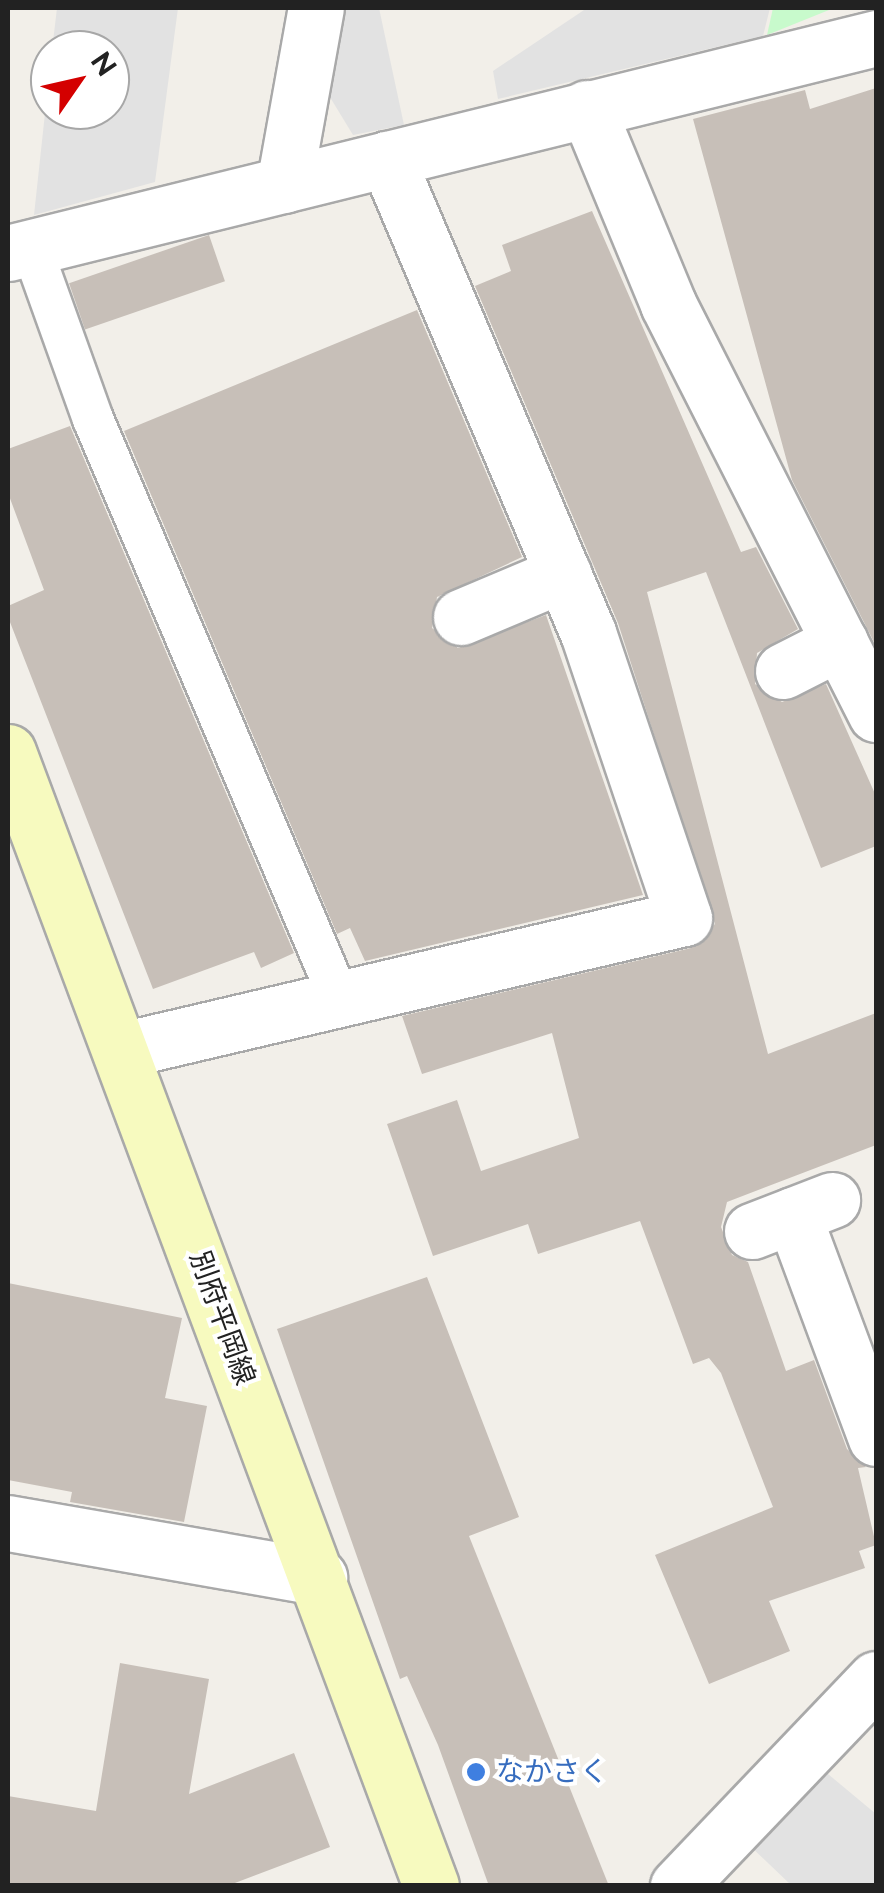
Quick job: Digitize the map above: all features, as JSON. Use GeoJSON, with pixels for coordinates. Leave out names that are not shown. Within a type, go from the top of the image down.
{"type":"FeatureCollection","features":[{"type":"Feature","properties":{"kind":"main road","name":"別府平岡線"},"geometry":{"type":"LineString","coordinates":[[8,752],[319,1577],[430,1886]]}},
{"type":"Feature","properties":{"kind":"street"},"geometry":{"type":"LineString","coordinates":[[284,185],[316,8]]}},
{"type":"Feature","properties":{"kind":"street"},"geometry":{"type":"LineString","coordinates":[[19,249],[876,38]]}},
{"type":"Feature","properties":{"kind":"street"},"geometry":{"type":"LineString","coordinates":[[587,108],[668,304],[876,714]]}},
{"type":"Feature","properties":{"kind":"street"},"geometry":{"type":"LineString","coordinates":[[122,1050],[684,918],[563,574],[386,159]]}},
{"type":"Feature","properties":{"kind":"street"},"geometry":{"type":"LineString","coordinates":[[462,618],[563,574]]}},
{"type":"Feature","properties":{"kind":"street"},"geometry":{"type":"LineString","coordinates":[[783,671],[840,642]]}},
{"type":"Feature","properties":{"kind":"street"},"geometry":{"type":"LineString","coordinates":[[792,1216],[876,1438]]}},
{"type":"Feature","properties":{"kind":"street"},"geometry":{"type":"LineString","coordinates":[[8,1523],[319,1577]]}},
{"type":"Feature","properties":{"kind":"street"},"geometry":{"type":"LineString","coordinates":[[678,1886],[876,1679]]}},
{"type":"Feature","properties":{"kind":"lane"},"geometry":{"type":"LineString","coordinates":[[19,249],[339,998]]}},
{"type":"Feature","properties":{"kind":"green space"},"geometry":{"type":"Polygon","coordinates":[[[773,8],[834,8],[767,35],[773,8]]]}},
{"type":"Feature","properties":{"kind":"shaded area"},"geometry":{"type":"Polygon","coordinates":[[[57,8],[178,8],[155,182],[34,215],[43,130],[130,130],[130,30],[54,30],[57,8]]]}},
{"type":"Feature","properties":{"kind":"shaded area"},"geometry":{"type":"Polygon","coordinates":[[[342,8],[379,8],[404,125],[353,135],[325,89],[342,8]]]}},
{"type":"Feature","properties":{"kind":"shaded area"},"geometry":{"type":"Polygon","coordinates":[[[587,8],[770,8],[763,36],[498,99],[493,71],[587,8]]]}},
{"type":"Feature","properties":{"kind":"shaded area"},"geometry":{"type":"Polygon","coordinates":[[[822,1769],[876,1814],[876,1885],[791,1885],[747,1843],[822,1769]]]}},
{"type":"Feature","properties":{"kind":"building"},"geometry":{"type":"Polygon","coordinates":[[[876,88],[876,646],[792,480],[693,119],[805,90],[810,109],[876,88]]]}},
{"type":"Feature","properties":{"kind":"building"},"geometry":{"type":"Polygon","coordinates":[[[592,211],[741,552],[756,547],[798,629],[757,653],[755,684],[782,702],[826,684],[876,796],[876,846],[821,868],[706,572],[647,592],[768,1054],[876,1013],[876,1145],[727,1202],[721,1227],[732,1255],[748,1262],[786,1371],[814,1360],[847,1449],[866,1467],[858,1468],[876,1545],[859,1551],[865,1568],[769,1601],[790,1651],[709,1684],[655,1555],[773,1507],[721,1373],[709,1358],[693,1364],[640,1221],[538,1254],[528,1224],[433,1256],[387,1124],[457,1100],[481,1171],[579,1138],[552,1033],[422,1074],[402,1016],[691,948],[715,924],[618,623],[475,286],[511,271],[502,245],[592,211]]]}},
{"type":"Feature","properties":{"kind":"building"},"geometry":{"type":"Polygon","coordinates":[[[209,235],[225,281],[85,330],[69,283],[209,235]]]}},
{"type":"Feature","properties":{"kind":"building"},"geometry":{"type":"Polygon","coordinates":[[[417,310],[522,557],[437,597],[432,628],[458,648],[546,615],[643,895],[365,961],[350,928],[337,934],[124,431],[417,310]]]}},
{"type":"Feature","properties":{"kind":"building"},"geometry":{"type":"Polygon","coordinates":[[[70,426],[294,953],[261,968],[254,952],[153,989],[8,617],[8,606],[44,590],[8,493],[8,449],[70,426]]]}},
{"type":"Feature","properties":{"kind":"building"},"geometry":{"type":"Polygon","coordinates":[[[427,1277],[519,1517],[469,1536],[609,1886],[489,1886],[438,1745],[407,1676],[400,1679],[277,1329],[427,1277]]]}},
{"type":"Feature","properties":{"kind":"building"},"geometry":{"type":"Polygon","coordinates":[[[8,1283],[182,1318],[165,1398],[207,1406],[184,1522],[70,1502],[72,1492],[8,1480],[8,1283]]]}},
{"type":"Feature","properties":{"kind":"building"},"geometry":{"type":"Polygon","coordinates":[[[120,1663],[209,1679],[189,1794],[294,1753],[330,1847],[227,1886],[8,1886],[8,1796],[96,1811],[120,1663]]]}},
{"type":"Feature","properties":{"kind":"place","name":"なかさく"},"geometry":{"type":"Point","coordinates":[476,1772]}}]}
